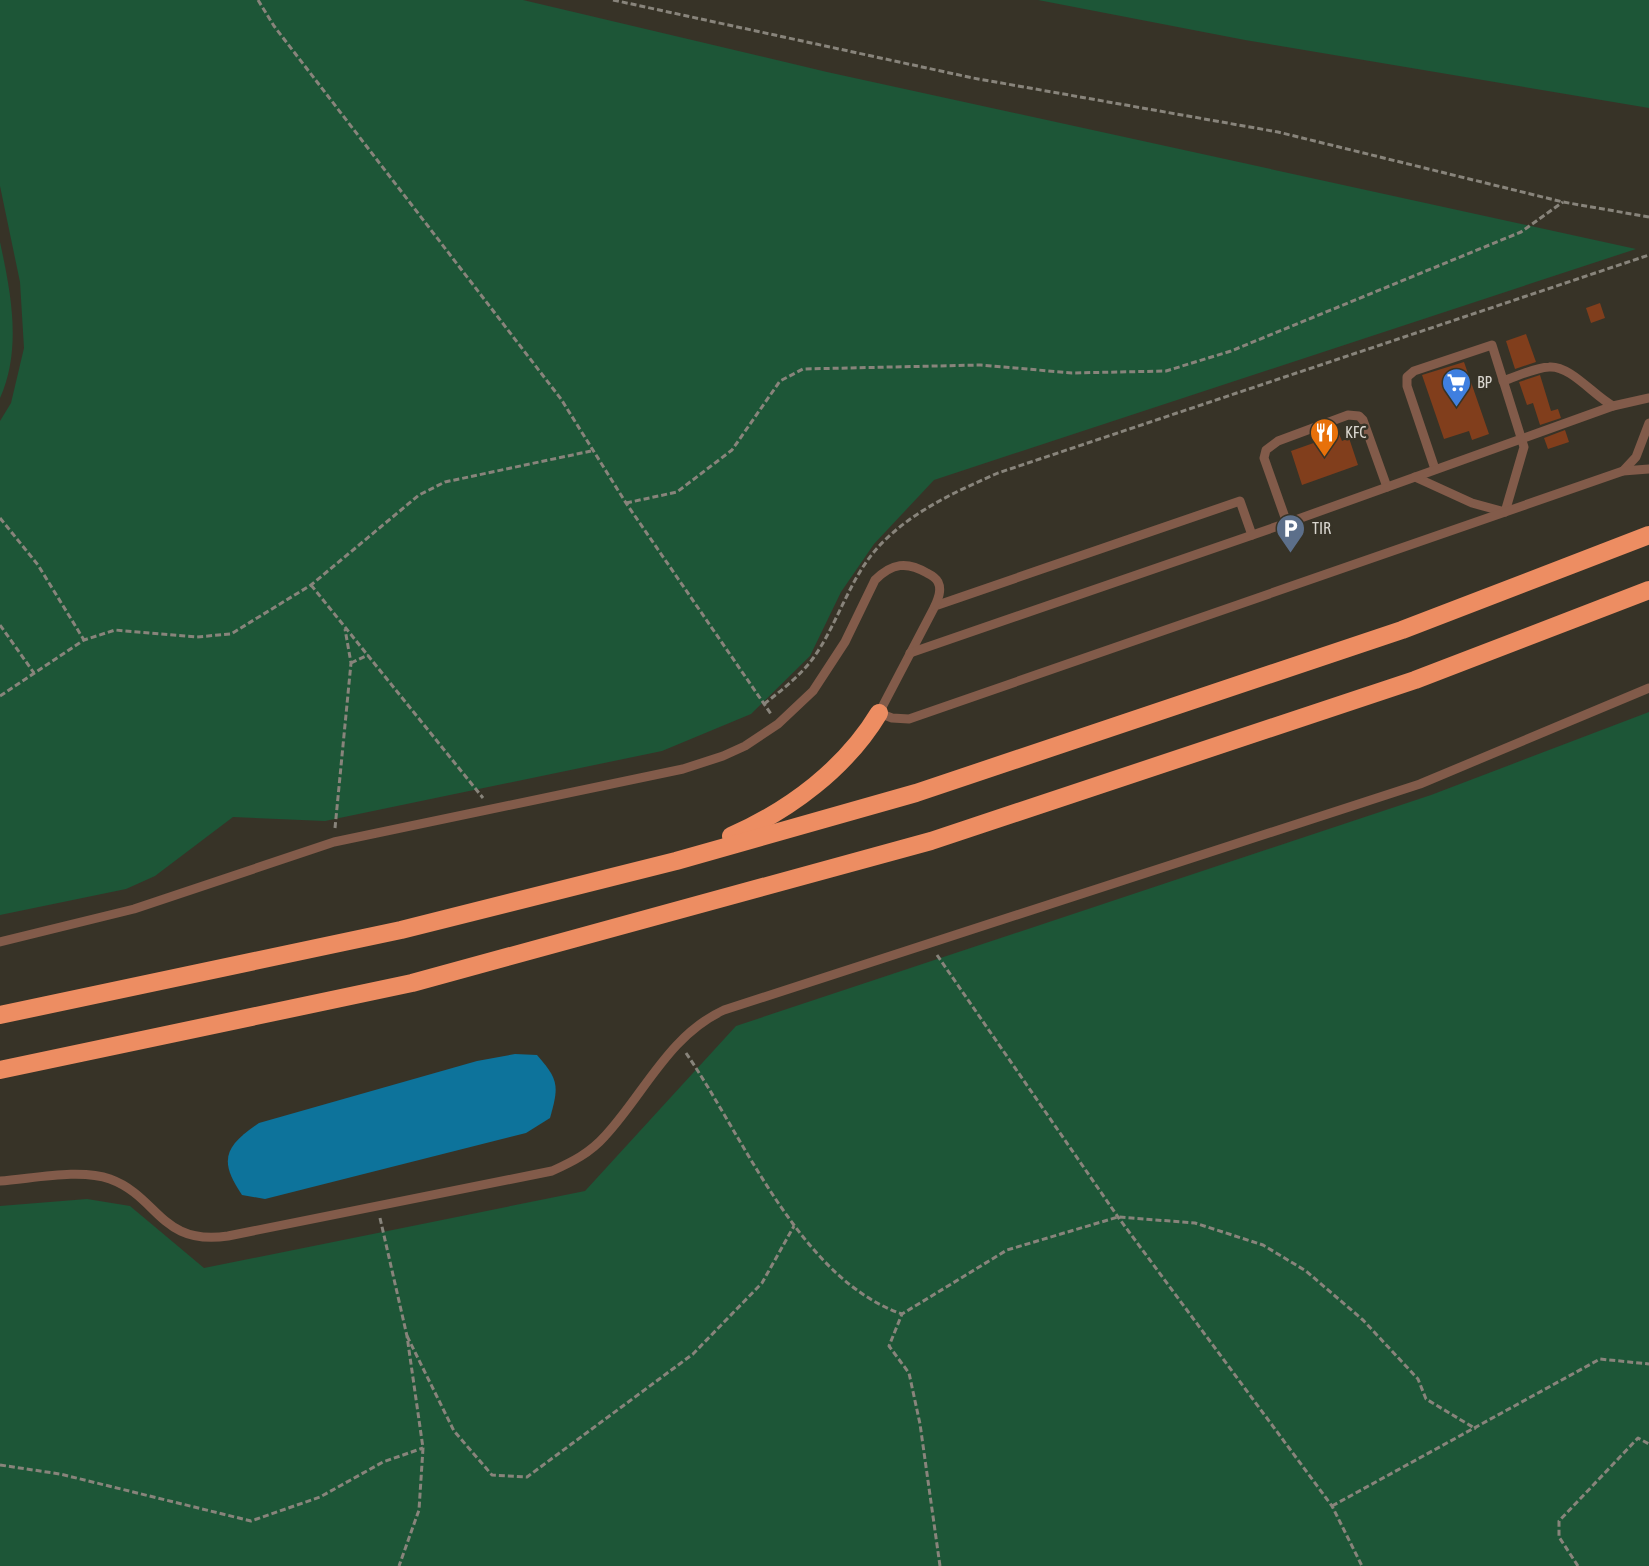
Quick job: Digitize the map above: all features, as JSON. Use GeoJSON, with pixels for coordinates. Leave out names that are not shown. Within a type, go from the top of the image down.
{"type":"FeatureCollection","features":[{"type":"Feature","properties":{"kind":"highway"},"geometry":{"type":"LineString","coordinates":[[0,1015],[401,930],[676,861],[916,793],[1402,630],[1649,535]]}},
{"type":"Feature","properties":{"kind":"highway"},"geometry":{"type":"LineString","coordinates":[[0,1070],[412,983],[931,841],[1415,680],[1649,590]]}},
{"type":"Feature","properties":{"kind":"highway"},"geometry":{"type":"LineString","coordinates":[[676,861],[747,829],[804,793],[844,759],[879,713]]}},
{"type":"Feature","properties":{"kind":"lane"},"geometry":{"type":"LineString","coordinates":[[1435,469],[1407,386],[1407,377],[1414,371],[1492,345],[1522,438],[1523,454],[1505,512]]}},
{"type":"Feature","properties":{"kind":"lane"},"geometry":{"type":"LineString","coordinates":[[1503,381],[1548,366],[1558,367],[1566,370],[1599,398],[1613,406]]}},
{"type":"Feature","properties":{"kind":"lane"},"geometry":{"type":"LineString","coordinates":[[910,653],[1287,523],[1613,406],[1649,398]]}},
{"type":"Feature","properties":{"kind":"lane"},"geometry":{"type":"LineString","coordinates":[[1287,523],[1264,458],[1266,450],[1278,441],[1348,415],[1359,416],[1363,420],[1388,487]]}},
{"type":"Feature","properties":{"kind":"lane"},"geometry":{"type":"LineString","coordinates":[[1623,471],[1636,457],[1649,423]]}},
{"type":"Feature","properties":{"kind":"lane"},"geometry":{"type":"LineString","coordinates":[[0,942],[134,909],[334,842],[704,763],[764,735],[794,710],[825,675],[875,580],[891,567],[908,564],[934,576],[939,583],[935,606],[879,713],[901,719],[923,714],[1623,471],[1649,469]]}},
{"type":"Feature","properties":{"kind":"lane"},"geometry":{"type":"LineString","coordinates":[[1416,477],[1480,506],[1505,512]]}},
{"type":"Feature","properties":{"kind":"lane"},"geometry":{"type":"LineString","coordinates":[[935,606],[1240,501],[1252,535]]}},
{"type":"Feature","properties":{"kind":"lane"},"geometry":{"type":"LineString","coordinates":[[0,1181],[80,1175],[106,1177],[125,1186],[172,1227],[204,1238],[228,1236],[552,1171],[582,1157],[605,1137],[679,1042],[711,1016],[735,1006],[1420,784],[1649,688]]}},
{"type":"Feature","properties":{"kind":"path"},"geometry":{"type":"LineString","coordinates":[[258,0],[274,26],[561,399],[591,451],[764,704],[784,688],[814,657],[857,577],[884,541],[929,506],[956,491],[1043,458],[1649,255]]}},
{"type":"Feature","properties":{"kind":"path"},"geometry":{"type":"LineString","coordinates":[[613,0],[973,78],[1278,132],[1563,202],[1649,217]]}},
{"type":"Feature","properties":{"kind":"path"},"geometry":{"type":"LineString","coordinates":[[626,503],[677,492],[732,450],[780,381],[803,369],[981,365],[1072,374],[1167,370],[1231,351],[1521,232],[1563,202]]}},
{"type":"Feature","properties":{"kind":"path"},"geometry":{"type":"LineString","coordinates":[[0,696],[84,640],[115,630],[196,637],[231,634],[311,585],[418,495],[445,482],[591,451]]}},
{"type":"Feature","properties":{"kind":"path"},"geometry":{"type":"LineString","coordinates":[[0,518],[38,565],[84,640]]}},
{"type":"Feature","properties":{"kind":"path"},"geometry":{"type":"LineString","coordinates":[[311,585],[492,809]]}},
{"type":"Feature","properties":{"kind":"path"},"geometry":{"type":"LineString","coordinates":[[0,625],[34,673]]}},
{"type":"Feature","properties":{"kind":"path"},"geometry":{"type":"LineString","coordinates":[[334,842],[351,663],[345,629]]}},
{"type":"Feature","properties":{"kind":"path"},"geometry":{"type":"LineString","coordinates":[[351,663],[368,655]]}},
{"type":"Feature","properties":{"kind":"path"},"geometry":{"type":"LineString","coordinates":[[929,943],[1118,1217],[1332,1506],[1362,1566]]}},
{"type":"Feature","properties":{"kind":"path"},"geometry":{"type":"LineString","coordinates":[[679,1042],[794,1226],[843,1281],[877,1306],[902,1314]]}},
{"type":"Feature","properties":{"kind":"path"},"geometry":{"type":"LineString","coordinates":[[378,1207],[407,1336],[423,1448],[419,1510],[399,1566]]}},
{"type":"Feature","properties":{"kind":"path"},"geometry":{"type":"LineString","coordinates":[[940,1566],[921,1424],[909,1374],[889,1346],[902,1314],[1007,1251],[1118,1217],[1196,1223],[1263,1245],[1306,1271],[1363,1320],[1418,1379],[1426,1399],[1476,1429]]}},
{"type":"Feature","properties":{"kind":"path"},"geometry":{"type":"LineString","coordinates":[[407,1336],[454,1431],[492,1475],[527,1477],[693,1354],[762,1283],[794,1226]]}},
{"type":"Feature","properties":{"kind":"path"},"geometry":{"type":"LineString","coordinates":[[1332,1506],[1600,1359],[1649,1364]]}},
{"type":"Feature","properties":{"kind":"path"},"geometry":{"type":"LineString","coordinates":[[1578,1566],[1559,1537],[1559,1521],[1638,1438],[1649,1444]]}},
{"type":"Feature","properties":{"kind":"path"},"geometry":{"type":"LineString","coordinates":[[0,1465],[60,1474],[251,1521],[320,1497],[383,1462],[423,1448]]}},
{"type":"Feature","properties":{"kind":"green space"},"geometry":{"type":"Polygon","coordinates":[[[0,0],[523,0],[827,72],[1636,249],[934,480],[874,544],[841,592],[810,656],[751,714],[662,751],[325,821],[233,817],[155,876],[126,889],[0,915],[0,421],[11,403],[24,348],[20,282],[0,186],[0,0]]]}},
{"type":"Feature","properties":{"kind":"green space"},"geometry":{"type":"Polygon","coordinates":[[[1038,0],[1649,0],[1649,108],[1245,40],[1038,0]]]}},
{"type":"Feature","properties":{"kind":"green space"},"geometry":{"type":"Polygon","coordinates":[[[0,242],[11,301],[13,341],[7,379],[0,398],[0,242]]]}},
{"type":"Feature","properties":{"kind":"green space"},"geometry":{"type":"Polygon","coordinates":[[[1649,712],[1649,1566],[0,1566],[0,1206],[87,1199],[130,1206],[204,1268],[585,1191],[736,1026],[1431,795],[1649,712]]]}},
{"type":"Feature","properties":{"kind":"water"},"geometry":{"type":"Polygon","coordinates":[[[515,1054],[537,1055],[550,1071],[556,1091],[550,1118],[526,1133],[265,1199],[242,1195],[234,1183],[228,1163],[229,1154],[239,1139],[259,1123],[477,1061],[515,1054]]]}},
{"type":"Feature","properties":{"kind":"building"},"geometry":{"type":"Polygon","coordinates":[[[1600,303],[1605,318],[1591,323],[1586,308],[1600,303]]]}},
{"type":"Feature","properties":{"kind":"building"},"geometry":{"type":"Polygon","coordinates":[[[1526,334],[1536,362],[1515,369],[1506,341],[1526,334]]]}},
{"type":"Feature","properties":{"kind":"building","name":"BP"},"geometry":{"type":"Polygon","coordinates":[[[1464,362],[1489,434],[1472,440],[1469,431],[1444,439],[1422,375],[1464,362]]]}},
{"type":"Feature","properties":{"kind":"building"},"geometry":{"type":"Polygon","coordinates":[[[1540,375],[1551,411],[1558,409],[1561,418],[1540,425],[1533,403],[1527,405],[1519,382],[1540,375]]]}},
{"type":"Feature","properties":{"kind":"building"},"geometry":{"type":"Polygon","coordinates":[[[1565,430],[1569,442],[1548,449],[1544,438],[1565,430]]]}},
{"type":"Feature","properties":{"kind":"building","name":"KFC"},"geometry":{"type":"Polygon","coordinates":[[[1339,434],[1342,441],[1349,438],[1358,465],[1302,485],[1291,451],[1339,434]]]}},
{"type":"Feature","properties":{"kind":"place","name":"BP"},"geometry":{"type":"Point","coordinates":[1456,408]}},
{"type":"Feature","properties":{"kind":"place","name":"KFC"},"geometry":{"type":"Point","coordinates":[1324,458]}},
{"type":"Feature","properties":{"kind":"place","name":"TIR"},"geometry":{"type":"Point","coordinates":[1291,554]}}]}
